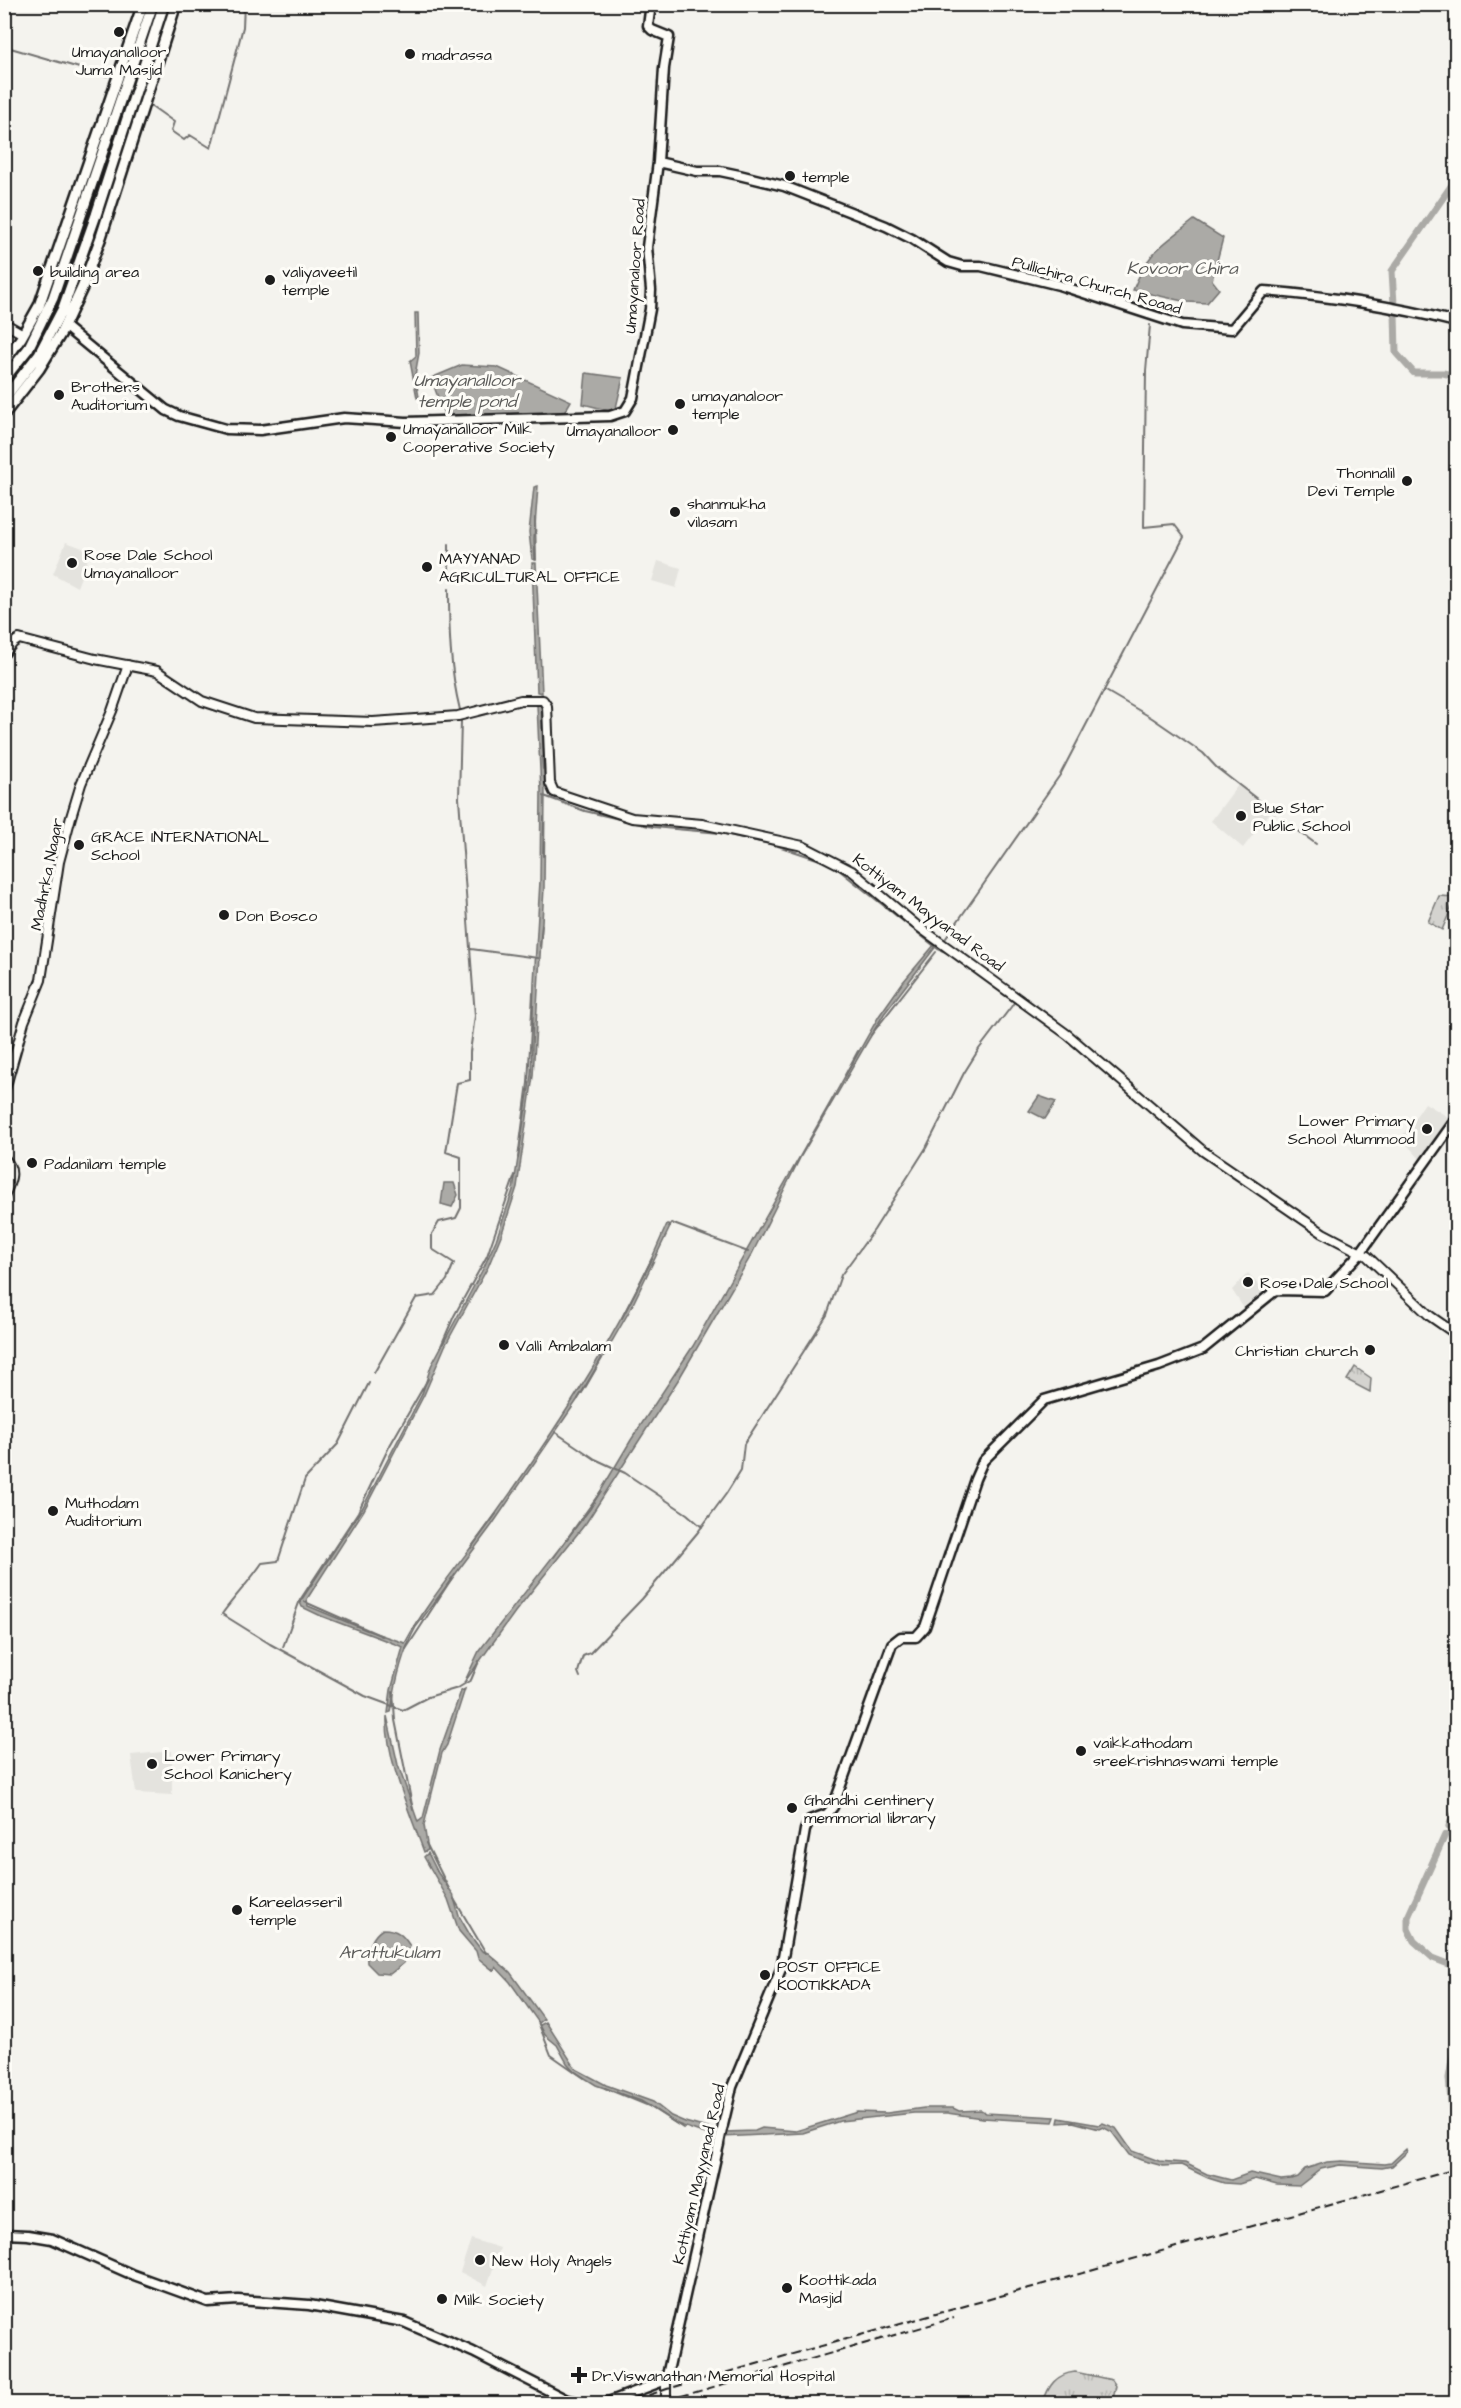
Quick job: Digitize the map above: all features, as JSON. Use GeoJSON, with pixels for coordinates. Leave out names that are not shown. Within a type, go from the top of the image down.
{"type":"FeatureCollection","features":[{"type":"Feature","properties":{"kind":"highway"},"geometry":{"type":"LineString","coordinates":[[4,362],[39,306],[143,4]]}},
{"type":"Feature","properties":{"kind":"highway"},"geometry":{"type":"LineString","coordinates":[[4,379],[28,349],[53,298],[153,4]]}},
{"type":"Feature","properties":{"kind":"highway"},"geometry":{"type":"LineString","coordinates":[[4,399],[39,354],[63,308],[96,215],[164,4]]}},
{"type":"Feature","properties":{"kind":"highway"},"geometry":{"type":"LineString","coordinates":[[4,414],[39,369],[64,326],[101,237],[176,4]]}},
{"type":"Feature","properties":{"kind":"main road","name":"Umayanaloor Road"},"geometry":{"type":"LineString","coordinates":[[64,326],[166,411],[226,429],[260,430],[344,418],[406,422],[610,416],[629,409],[648,325],[651,290],[647,246],[658,162],[664,68],[669,37],[648,26],[651,4]]}},
{"type":"Feature","properties":{"kind":"main road","name":"Pullichira Church Roaad"},"geometry":{"type":"LineString","coordinates":[[658,162],[697,171],[729,173],[784,186],[886,226],[912,239],[948,262],[962,266],[981,266],[1059,285],[1182,325],[1232,329],[1264,291],[1391,308],[1456,322]]}},
{"type":"Feature","properties":{"kind":"main road","name":"Kottiyam Mayyanad Road"},"geometry":{"type":"LineString","coordinates":[[723,2124],[732,2087],[781,1969],[805,1830],[810,1820],[827,1814],[833,1807],[892,1644],[901,1637],[916,1637],[925,1627],[983,1461],[1044,1400],[1160,1366],[1203,1349],[1276,1290],[1325,1291],[1361,1252],[1456,1119]]}},
{"type":"Feature","properties":{"kind":"main road","name":"Kottiyam Mayyanad Road"},"geometry":{"type":"LineString","coordinates":[[666,2380],[720,2144]]}},
{"type":"Feature","properties":{"kind":"main road"},"geometry":{"type":"LineString","coordinates":[[4,2234],[28,2235],[52,2240],[148,2281],[208,2302],[238,2300],[309,2305],[404,2322],[473,2352],[567,2400],[590,2403]]}},
{"type":"Feature","properties":{"kind":"main road"},"geometry":{"type":"LineString","coordinates":[[603,2403],[666,2380]]}},
{"type":"Feature","properties":{"kind":"street"},"geometry":{"type":"LineString","coordinates":[[4,323],[23,334]]}},
{"type":"Feature","properties":{"kind":"street","name":"Kottiyam Mayyanad Road"},"geometry":{"type":"LineString","coordinates":[[4,654],[19,639],[95,659],[157,671],[202,701],[254,718],[373,722],[458,716],[521,700],[543,700],[547,706],[550,783],[554,792],[632,818],[702,824],[803,846],[852,871],[915,924],[1068,1035],[1203,1151],[1323,1233],[1361,1252],[1430,1316],[1456,1334]]}},
{"type":"Feature","properties":{"kind":"street","name":"Madhrka Nagar"},"geometry":{"type":"LineString","coordinates":[[4,1092],[24,1022],[41,980],[59,862],[71,817],[81,784],[112,711],[128,665]]}},
{"type":"Feature","properties":{"kind":"street"},"geometry":{"type":"LineString","coordinates":[[4,1158],[13,1170],[13,1174],[4,1197]]}},
{"type":"Feature","properties":{"kind":"street","name":"Kottiyam Mayyanad Road"},"geometry":{"type":"LineString","coordinates":[[720,2144],[723,2124]]}},
{"type":"Feature","properties":{"kind":"street","name":"Kottiyam Mayyanad Road"},"geometry":{"type":"LineString","coordinates":[[666,2380],[666,2403]]}},
{"type":"Feature","properties":{"kind":"shaded area","name":"Rose Dale School Umayanalloor"},"geometry":{"type":"Polygon","coordinates":[[[66,542],[91,551],[77,587],[53,574],[66,542]]]}},
{"type":"Feature","properties":{"kind":"shaded area"},"geometry":{"type":"Polygon","coordinates":[[[658,561],[681,568],[676,588],[652,581],[658,561]]]}},
{"type":"Feature","properties":{"kind":"shaded area","name":"Blue Star Public School"},"geometry":{"type":"Polygon","coordinates":[[[1238,785],[1271,811],[1243,848],[1211,821],[1238,785]]]}},
{"type":"Feature","properties":{"kind":"shaded area","name":"Lower Primary School Alummood"},"geometry":{"type":"Polygon","coordinates":[[[1425,1103],[1453,1120],[1422,1161],[1401,1138],[1425,1103]]]}},
{"type":"Feature","properties":{"kind":"shaded area","name":"Rose Dale School"},"geometry":{"type":"Polygon","coordinates":[[[1248,1273],[1265,1291],[1243,1307],[1232,1290],[1248,1273]]]}},
{"type":"Feature","properties":{"kind":"shaded area","name":"Lower Primary School Kanichery"},"geometry":{"type":"Polygon","coordinates":[[[172,1751],[172,1795],[136,1793],[131,1755],[172,1751]]]}},
{"type":"Feature","properties":{"kind":"shaded area","name":"New Holy Angels"},"geometry":{"type":"Polygon","coordinates":[[[471,2239],[500,2248],[487,2286],[460,2272],[471,2239]]]}},
{"type":"Feature","properties":{"kind":"green space"},"geometry":{"type":"Polygon","coordinates":[[[1439,896],[1456,897],[1442,930],[1428,922],[1439,896]]]}},
{"type":"Feature","properties":{"kind":"green space"},"geometry":{"type":"Polygon","coordinates":[[[1355,1367],[1371,1378],[1370,1392],[1347,1380],[1355,1367]]]}},
{"type":"Feature","properties":{"kind":"green space"},"geometry":{"type":"Polygon","coordinates":[[[1075,2372],[1112,2380],[1116,2386],[1112,2403],[1043,2403],[1047,2391],[1058,2378],[1075,2372]]]}},
{"type":"Feature","properties":{"kind":"water","name":"Kovoor Chira"},"geometry":{"type":"Polygon","coordinates":[[[1194,220],[1223,238],[1212,280],[1219,289],[1207,303],[1187,302],[1133,290],[1151,257],[1194,220]]]}},
{"type":"Feature","properties":{"kind":"water"},"geometry":{"type":"Polygon","coordinates":[[[415,313],[418,313],[419,353],[415,375],[419,397],[417,398],[410,361],[416,356],[415,313]]]}},
{"type":"Feature","properties":{"kind":"water","name":"Umayanalloor temple pond"},"geometry":{"type":"Polygon","coordinates":[[[462,365],[497,367],[571,401],[564,413],[445,417],[431,378],[462,365]]]}},
{"type":"Feature","properties":{"kind":"water"},"geometry":{"type":"Polygon","coordinates":[[[586,373],[623,378],[615,412],[583,404],[586,373]]]}},
{"type":"Feature","properties":{"kind":"water"},"geometry":{"type":"Polygon","coordinates":[[[538,486],[534,539],[535,560],[532,559],[529,532],[534,487],[538,486]]]}},
{"type":"Feature","properties":{"kind":"water"},"geometry":{"type":"Polygon","coordinates":[[[532,563],[536,563],[542,693],[537,692],[532,563]]]}},
{"type":"Feature","properties":{"kind":"water"},"geometry":{"type":"Polygon","coordinates":[[[537,705],[541,705],[545,792],[544,888],[533,1076],[517,1187],[488,1267],[445,1346],[424,1395],[364,1510],[307,1599],[308,1606],[405,1643],[426,1608],[499,1509],[569,1406],[632,1299],[667,1224],[671,1225],[630,1310],[584,1390],[492,1525],[416,1627],[403,1657],[391,1712],[388,1713],[391,1690],[403,1647],[321,1616],[302,1607],[300,1602],[363,1507],[422,1394],[431,1366],[484,1267],[513,1190],[531,1075],[540,881],[541,791],[537,705]]]}},
{"type":"Feature","properties":{"kind":"water"},"geometry":{"type":"Polygon","coordinates":[[[935,944],[937,945],[884,1014],[866,1044],[801,1156],[752,1254],[680,1377],[586,1523],[515,1612],[464,1683],[479,1651],[590,1509],[631,1440],[693,1346],[879,1016],[903,982],[935,944]]]}},
{"type":"Feature","properties":{"kind":"water"},"geometry":{"type":"Polygon","coordinates":[[[1039,1096],[1056,1102],[1045,1119],[1029,1111],[1039,1096]]]}},
{"type":"Feature","properties":{"kind":"water"},"geometry":{"type":"Polygon","coordinates":[[[444,1183],[454,1183],[458,1195],[452,1207],[441,1204],[444,1183]]]}},
{"type":"Feature","properties":{"kind":"water"},"geometry":{"type":"Polygon","coordinates":[[[465,1689],[447,1745],[442,1753],[424,1825],[428,1850],[424,1852],[394,1767],[387,1732],[387,1716],[398,1765],[418,1822],[423,1818],[440,1750],[461,1691],[465,1689]]]}},
{"type":"Feature","properties":{"kind":"water"},"geometry":{"type":"Polygon","coordinates":[[[428,1853],[438,1873],[453,1894],[459,1916],[470,1935],[482,1951],[488,1953],[510,1972],[544,2019],[539,2023],[510,1982],[496,1967],[494,1971],[478,1958],[476,1951],[459,1931],[448,1899],[424,1857],[428,1853]]]}},
{"type":"Feature","properties":{"kind":"water","name":"Arattukulam"},"geometry":{"type":"Polygon","coordinates":[[[383,1929],[399,1933],[410,1946],[404,1963],[390,1974],[377,1973],[367,1963],[370,1944],[383,1929]]]}},
{"type":"Feature","properties":{"kind":"water"},"geometry":{"type":"Polygon","coordinates":[[[546,2022],[576,2069],[606,2085],[653,2102],[671,2116],[718,2131],[717,2138],[677,2124],[641,2101],[596,2085],[575,2072],[557,2045],[545,2035],[540,2025],[546,2022]]]}},
{"type":"Feature","properties":{"kind":"water"},"geometry":{"type":"Polygon","coordinates":[[[924,2108],[953,2108],[959,2111],[981,2110],[986,2113],[1055,2117],[1053,2122],[982,2118],[947,2113],[914,2113],[840,2121],[803,2133],[723,2137],[724,2132],[755,2131],[762,2128],[796,2131],[857,2112],[887,2113],[924,2108]]]}},
{"type":"Feature","properties":{"kind":"water"},"geometry":{"type":"Polygon","coordinates":[[[1059,2118],[1099,2125],[1103,2123],[1116,2128],[1132,2151],[1159,2161],[1185,2163],[1207,2174],[1231,2180],[1250,2173],[1281,2180],[1291,2179],[1297,2177],[1305,2169],[1327,2162],[1385,2164],[1391,2163],[1406,2149],[1407,2152],[1392,2166],[1382,2168],[1340,2165],[1321,2169],[1299,2186],[1277,2185],[1255,2179],[1239,2184],[1224,2183],[1181,2165],[1163,2166],[1141,2160],[1129,2155],[1112,2132],[1103,2127],[1099,2129],[1073,2122],[1058,2123],[1059,2118]]]}},
{"type":"Feature","properties":{"kind":"waterway"},"geometry":{"type":"LineString","coordinates":[[150,105],[174,122],[171,131],[184,140],[190,135],[211,148],[243,27],[244,4]]}},
{"type":"Feature","properties":{"kind":"waterway"},"geometry":{"type":"LineString","coordinates":[[4,38],[7,47],[107,76]]}},
{"type":"Feature","properties":{"kind":"waterway"},"geometry":{"type":"LineString","coordinates":[[1394,304],[1392,271],[1456,179]]}},
{"type":"Feature","properties":{"kind":"waterway"},"geometry":{"type":"LineString","coordinates":[[1395,313],[1396,353],[1414,373],[1443,373],[1456,376]]}},
{"type":"Feature","properties":{"kind":"waterway"},"geometry":{"type":"LineString","coordinates":[[946,938],[1060,775],[1184,537],[1174,524],[1144,527],[1146,371],[1150,325]]}},
{"type":"Feature","properties":{"kind":"waterway"},"geometry":{"type":"LineString","coordinates":[[535,518],[536,560]]}},
{"type":"Feature","properties":{"kind":"waterway"},"geometry":{"type":"LineString","coordinates":[[449,544],[449,578]]}},
{"type":"Feature","properties":{"kind":"waterway"},"geometry":{"type":"LineString","coordinates":[[449,589],[451,650],[460,710]]}},
{"type":"Feature","properties":{"kind":"waterway"},"geometry":{"type":"LineString","coordinates":[[1104,690],[1152,718],[1203,753],[1217,768],[1275,813]]}},
{"type":"Feature","properties":{"kind":"waterway"},"geometry":{"type":"LineString","coordinates":[[374,1373],[416,1298],[435,1295],[447,1280],[454,1263],[432,1249],[432,1234],[439,1222],[456,1218],[461,1208],[461,1157],[446,1152],[457,1083],[470,1080],[470,1052],[475,1016],[459,798],[461,721]]}},
{"type":"Feature","properties":{"kind":"waterway"},"geometry":{"type":"LineString","coordinates":[[542,757],[543,769]]}},
{"type":"Feature","properties":{"kind":"waterway"},"geometry":{"type":"LineString","coordinates":[[544,796],[585,811],[653,827],[720,833],[778,846],[829,863]]}},
{"type":"Feature","properties":{"kind":"waterway"},"geometry":{"type":"LineString","coordinates":[[543,856],[544,817]]}},
{"type":"Feature","properties":{"kind":"waterway"},"geometry":{"type":"LineString","coordinates":[[1282,819],[1316,844]]}},
{"type":"Feature","properties":{"kind":"waterway"},"geometry":{"type":"LineString","coordinates":[[834,866],[938,949],[951,954]]}},
{"type":"Feature","properties":{"kind":"waterway"},"geometry":{"type":"LineString","coordinates":[[540,946],[542,925]]}},
{"type":"Feature","properties":{"kind":"waterway"},"geometry":{"type":"LineString","coordinates":[[471,949],[538,958]]}},
{"type":"Feature","properties":{"kind":"waterway"},"geometry":{"type":"LineString","coordinates":[[871,1035],[936,952]]}},
{"type":"Feature","properties":{"kind":"waterway"},"geometry":{"type":"LineString","coordinates":[[518,1158],[528,1083],[533,993]]}},
{"type":"Feature","properties":{"kind":"waterway"},"geometry":{"type":"LineString","coordinates":[[580,1677],[578,1672],[583,1656],[590,1653],[642,1599],[698,1532],[726,1494],[741,1470],[744,1444],[827,1315],[841,1275],[874,1230],[926,1148],[964,1073],[1014,1000]]}},
{"type":"Feature","properties":{"kind":"waterway"},"geometry":{"type":"LineString","coordinates":[[845,1075],[858,1051]]}},
{"type":"Feature","properties":{"kind":"waterway"},"geometry":{"type":"LineString","coordinates":[[441,1346],[454,1316],[487,1256],[515,1175]]}},
{"type":"Feature","properties":{"kind":"waterway"},"geometry":{"type":"LineString","coordinates":[[669,1227],[671,1223],[748,1252]]}},
{"type":"Feature","properties":{"kind":"waterway"},"geometry":{"type":"LineString","coordinates":[[622,1318],[652,1259]]}},
{"type":"Feature","properties":{"kind":"waterway"},"geometry":{"type":"LineString","coordinates":[[578,1399],[602,1358]]}},
{"type":"Feature","properties":{"kind":"waterway"},"geometry":{"type":"LineString","coordinates":[[283,1647],[300,1600],[358,1512],[389,1447],[428,1379]]}},
{"type":"Feature","properties":{"kind":"waterway"},"geometry":{"type":"LineString","coordinates":[[369,1383],[338,1444],[305,1479],[278,1561],[262,1563],[222,1614],[270,1644],[365,1696],[403,1710],[428,1697],[458,1688],[471,1680],[479,1661]]}},
{"type":"Feature","properties":{"kind":"waterway"},"geometry":{"type":"LineString","coordinates":[[555,1432],[595,1459],[625,1473],[687,1514],[702,1527]]}},
{"type":"Feature","properties":{"kind":"waterway"},"geometry":{"type":"LineString","coordinates":[[554,1557],[601,1491]]}},
{"type":"Feature","properties":{"kind":"waterway"},"geometry":{"type":"LineString","coordinates":[[471,1548],[496,1514]]}},
{"type":"Feature","properties":{"kind":"waterway"},"geometry":{"type":"LineString","coordinates":[[406,1649],[452,1578]]}},
{"type":"Feature","properties":{"kind":"waterway"},"geometry":{"type":"LineString","coordinates":[[305,1602],[382,1636]]}},
{"type":"Feature","properties":{"kind":"waterway"},"geometry":{"type":"LineString","coordinates":[[393,1691],[395,1720],[413,1810]]}},
{"type":"Feature","properties":{"kind":"waterway"},"geometry":{"type":"LineString","coordinates":[[1449,1826],[1456,1809]]}},
{"type":"Feature","properties":{"kind":"waterway"},"geometry":{"type":"LineString","coordinates":[[1445,1835],[1408,1917],[1408,1929],[1414,1941],[1433,1958],[1451,1965],[1456,1972],[1454,2017],[1456,2033]]}},
{"type":"Feature","properties":{"kind":"waterway"},"geometry":{"type":"LineString","coordinates":[[426,1843],[449,1889]]}},
{"type":"Feature","properties":{"kind":"waterway"},"geometry":{"type":"LineString","coordinates":[[454,1899],[486,1953]]}},
{"type":"Feature","properties":{"kind":"waterway"},"geometry":{"type":"LineString","coordinates":[[538,2022],[551,2055],[584,2078]]}},
{"type":"Feature","properties":{"kind":"waterway"},"geometry":{"type":"LineString","coordinates":[[1453,2127],[1449,2078],[1456,2038]]}},
{"type":"Feature","properties":{"kind":"waterway"},"geometry":{"type":"LineString","coordinates":[[605,2088],[649,2106],[683,2128]]}},
{"type":"Feature","properties":{"kind":"railway"},"geometry":{"type":"LineString","coordinates":[[623,2404],[667,2389],[1456,2169]]}},
{"type":"Feature","properties":{"kind":"railway"},"geometry":{"type":"LineString","coordinates":[[654,2404],[954,2318]]}},
{"type":"Feature","properties":{"kind":"place","name":"Umayanalloor Juma Masjid"},"geometry":{"type":"Point","coordinates":[119,32]}},
{"type":"Feature","properties":{"kind":"place","name":"madrassa"},"geometry":{"type":"Point","coordinates":[410,54]}},
{"type":"Feature","properties":{"kind":"place","name":"temple"},"geometry":{"type":"Point","coordinates":[790,176]}},
{"type":"Feature","properties":{"kind":"place","name":"building area"},"geometry":{"type":"Point","coordinates":[38,271]}},
{"type":"Feature","properties":{"kind":"place","name":"valiyaveetil temple"},"geometry":{"type":"Point","coordinates":[270,280]}},
{"type":"Feature","properties":{"kind":"place","name":"Brothers Auditorium"},"geometry":{"type":"Point","coordinates":[59,395]}},
{"type":"Feature","properties":{"kind":"place","name":"umayanaloor temple"},"geometry":{"type":"Point","coordinates":[680,404]}},
{"type":"Feature","properties":{"kind":"place","name":"Umayanalloor"},"geometry":{"type":"Point","coordinates":[673,430]}},
{"type":"Feature","properties":{"kind":"place","name":"Umayanalloor Milk Cooperative Society"},"geometry":{"type":"Point","coordinates":[391,437]}},
{"type":"Feature","properties":{"kind":"place","name":"Thonnalil Devi Temple"},"geometry":{"type":"Point","coordinates":[1407,481]}},
{"type":"Feature","properties":{"kind":"place","name":"shanmukha vilasam"},"geometry":{"type":"Point","coordinates":[675,512]}},
{"type":"Feature","properties":{"kind":"place","name":"Rose Dale School Umayanalloor"},"geometry":{"type":"Point","coordinates":[72,563]}},
{"type":"Feature","properties":{"kind":"place","name":"MAYYANAD AGRICULTURAL OFFICE"},"geometry":{"type":"Point","coordinates":[427,567]}},
{"type":"Feature","properties":{"kind":"place","name":"Blue Star Public School"},"geometry":{"type":"Point","coordinates":[1241,816]}},
{"type":"Feature","properties":{"kind":"place","name":"GRACE INTERNATIONAL School"},"geometry":{"type":"Point","coordinates":[79,845]}},
{"type":"Feature","properties":{"kind":"place","name":"Don Bosco"},"geometry":{"type":"Point","coordinates":[224,915]}},
{"type":"Feature","properties":{"kind":"place","name":"Lower Primary School Alummood"},"geometry":{"type":"Point","coordinates":[1427,1129]}},
{"type":"Feature","properties":{"kind":"place","name":"Padanilam temple"},"geometry":{"type":"Point","coordinates":[32,1163]}},
{"type":"Feature","properties":{"kind":"place","name":"Rose Dale School"},"geometry":{"type":"Point","coordinates":[1248,1282]}},
{"type":"Feature","properties":{"kind":"place","name":"Valli Ambalam"},"geometry":{"type":"Point","coordinates":[504,1345]}},
{"type":"Feature","properties":{"kind":"place","name":"Christian church"},"geometry":{"type":"Point","coordinates":[1370,1350]}},
{"type":"Feature","properties":{"kind":"place","name":"Muthodam Auditorium"},"geometry":{"type":"Point","coordinates":[53,1511]}},
{"type":"Feature","properties":{"kind":"place","name":"vaikkathodam sreekrishnaswami temple"},"geometry":{"type":"Point","coordinates":[1081,1751]}},
{"type":"Feature","properties":{"kind":"place","name":"Lower Primary School Kanichery"},"geometry":{"type":"Point","coordinates":[152,1764]}},
{"type":"Feature","properties":{"kind":"place","name":"Ghandhi centinery memmorial library"},"geometry":{"type":"Point","coordinates":[792,1808]}},
{"type":"Feature","properties":{"kind":"place","name":"Kareelasseril temple"},"geometry":{"type":"Point","coordinates":[237,1910]}},
{"type":"Feature","properties":{"kind":"place","name":"POST OFFICE KOOTIKKADA"},"geometry":{"type":"Point","coordinates":[765,1975]}},
{"type":"Feature","properties":{"kind":"place","name":"New Holy Angels"},"geometry":{"type":"Point","coordinates":[480,2260]}},
{"type":"Feature","properties":{"kind":"place","name":"Koottikada Masjid"},"geometry":{"type":"Point","coordinates":[787,2288]}},
{"type":"Feature","properties":{"kind":"place","name":"Milk Society"},"geometry":{"type":"Point","coordinates":[442,2299]}},
{"type":"Feature","properties":{"kind":"place","name":"Dr.Viswanathan Memorial Hospital"},"geometry":{"type":"Point","coordinates":[579,2375]}}]}
